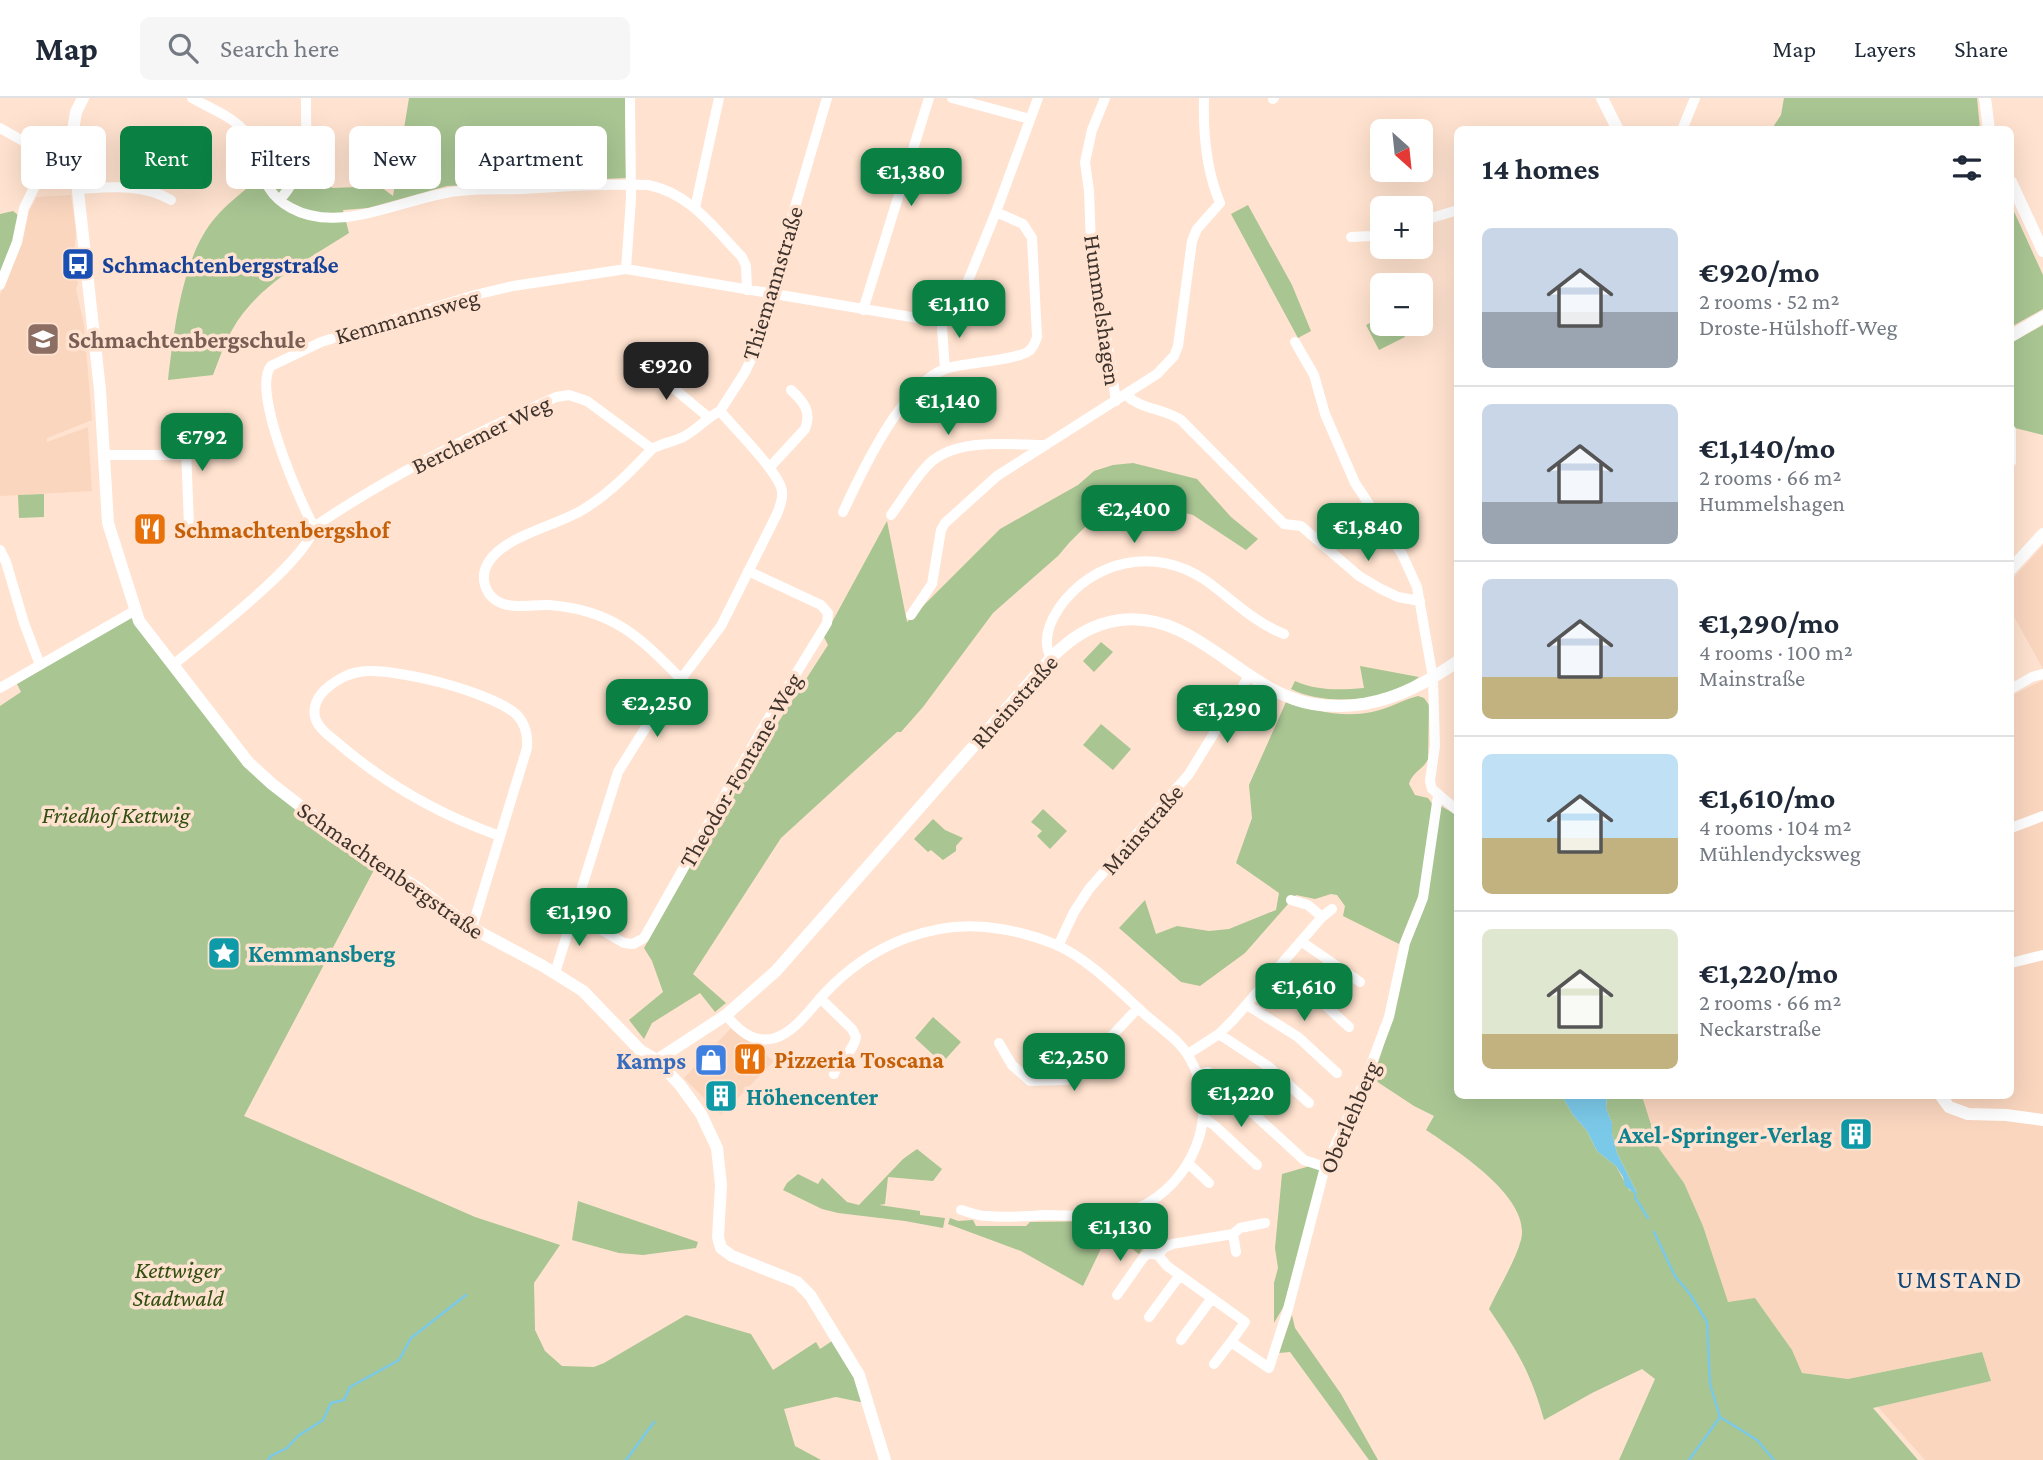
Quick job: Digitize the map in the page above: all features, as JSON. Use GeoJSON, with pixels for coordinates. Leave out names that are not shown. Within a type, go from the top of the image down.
{"type":"FeatureCollection","features":[{"type":"Feature","properties":{"kind":"street","name":"Schmachtenbergstraße"},"geometry":{"type":"LineString","coordinates":[[73,126],[83,98]]}},
{"type":"Feature","properties":{"kind":"street"},"geometry":{"type":"LineString","coordinates":[[192,98],[240,126],[247,134],[263,179],[280,200],[302,214],[356,216],[447,192],[630,184],[663,188],[695,208],[741,257],[746,266],[747,289]]}},
{"type":"Feature","properties":{"kind":"street"},"geometry":{"type":"LineString","coordinates":[[280,200],[292,185],[306,152],[306,98]]}},
{"type":"Feature","properties":{"kind":"street"},"geometry":{"type":"LineString","coordinates":[[626,269],[630,98]]}},
{"type":"Feature","properties":{"kind":"street"},"geometry":{"type":"LineString","coordinates":[[695,208],[719,98]]}},
{"type":"Feature","properties":{"kind":"street","name":"Thiemannstraße"},"geometry":{"type":"LineString","coordinates":[[720,411],[755,351],[827,98]]}},
{"type":"Feature","properties":{"kind":"street"},"geometry":{"type":"LineString","coordinates":[[863,310],[929,98]]}},
{"type":"Feature","properties":{"kind":"street"},"geometry":{"type":"LineString","coordinates":[[952,98],[1030,119]]}},
{"type":"Feature","properties":{"kind":"street"},"geometry":{"type":"LineString","coordinates":[[945,369],[941,315],[956,304],[962,293],[996,212],[1038,98]]}},
{"type":"Feature","properties":{"kind":"street","name":"Hummelshagen"},"geometry":{"type":"LineString","coordinates":[[1105,98],[1092,130],[1085,162],[1089,191],[1092,271],[1108,346],[1116,401]]}},
{"type":"Feature","properties":{"kind":"street","name":"Hummelshagen"},"geometry":{"type":"LineString","coordinates":[[911,615],[932,584],[941,530],[945,523],[997,475],[1126,395],[1166,367],[1174,356],[1178,346],[1192,241],[1197,229],[1220,203],[1210,173],[1205,142],[1204,98]]}},
{"type":"Feature","properties":{"kind":"street"},"geometry":{"type":"LineString","coordinates":[[1602,98],[1616,126]]}},
{"type":"Feature","properties":{"kind":"street"},"geometry":{"type":"LineString","coordinates":[[1684,126],[1695,98]]}},
{"type":"Feature","properties":{"kind":"street"},"geometry":{"type":"LineString","coordinates":[[1985,98],[1988,126]]}},
{"type":"Feature","properties":{"kind":"street"},"geometry":{"type":"LineString","coordinates":[[0,128],[21,140]]}},
{"type":"Feature","properties":{"kind":"street"},"geometry":{"type":"LineString","coordinates":[[106,188],[156,191],[171,200]]}},
{"type":"Feature","properties":{"kind":"street"},"geometry":{"type":"LineString","coordinates":[[2014,188],[2043,251]]}},
{"type":"Feature","properties":{"kind":"street"},"geometry":{"type":"LineString","coordinates":[[0,285],[17,242],[24,208],[34,189]]}},
{"type":"Feature","properties":{"kind":"street","name":"Schmachtenbergstraße"},"geometry":{"type":"LineString","coordinates":[[78,189],[100,390],[108,523],[134,611],[152,641],[248,762],[272,784],[366,857],[418,888],[472,928],[555,973],[592,1000],[641,1051],[657,1060],[691,1098],[717,1148],[721,1185],[718,1237],[721,1248],[732,1256],[797,1282],[810,1295],[859,1375],[885,1460]]}},
{"type":"Feature","properties":{"kind":"street"},"geometry":{"type":"LineString","coordinates":[[1433,217],[1454,211]]}},
{"type":"Feature","properties":{"kind":"street"},"geometry":{"type":"LineString","coordinates":[[843,512],[898,410],[913,391],[945,369],[1023,354],[1035,345],[1037,337],[1032,238],[1023,224],[996,212]]}},
{"type":"Feature","properties":{"kind":"street"},"geometry":{"type":"LineString","coordinates":[[1351,236],[1370,236]]}},
{"type":"Feature","properties":{"kind":"street","name":"Kemmannsweg"},"geometry":{"type":"LineString","coordinates":[[314,527],[287,470],[265,385],[266,371],[271,366],[321,342],[475,295],[513,286],[626,269],[923,319],[941,315]]}},
{"type":"Feature","properties":{"kind":"street"},"geometry":{"type":"LineString","coordinates":[[2014,334],[2043,317]]}},
{"type":"Feature","properties":{"kind":"street"},"geometry":{"type":"LineString","coordinates":[[1295,342],[1314,375],[1325,414],[1355,483],[1402,554],[1414,579],[1433,678],[1435,746],[1426,782],[1454,808]]}},
{"type":"Feature","properties":{"kind":"street"},"geometry":{"type":"LineString","coordinates":[[650,363],[659,376],[708,417]]}},
{"type":"Feature","properties":{"kind":"street"},"geometry":{"type":"LineString","coordinates":[[770,467],[807,423],[808,413],[804,402],[791,390]]}},
{"type":"Feature","properties":{"kind":"street","name":"Berchemer Weg"},"geometry":{"type":"LineString","coordinates":[[314,527],[391,478],[449,446],[556,397],[569,395],[587,401],[652,449]]}},
{"type":"Feature","properties":{"kind":"street","name":"Hummelshagen"},"geometry":{"type":"LineString","coordinates":[[1126,395],[1141,406],[1181,420],[1284,524],[1301,527],[1359,576],[1381,589],[1398,597],[1420,601]]}},
{"type":"Feature","properties":{"kind":"street"},"geometry":{"type":"LineString","coordinates":[[555,973],[618,772],[680,678],[708,646],[721,626],[782,500],[782,489],[770,467],[720,411],[680,439],[652,449],[608,492],[583,510],[498,551],[489,561],[483,578],[489,594],[507,605],[578,608],[604,617],[627,629],[649,646],[680,678]]}},
{"type":"Feature","properties":{"kind":"street"},"geometry":{"type":"LineString","coordinates":[[186,422],[189,526]]}},
{"type":"Feature","properties":{"kind":"street"},"geometry":{"type":"LineString","coordinates":[[891,515],[929,464],[944,454],[970,446],[1046,445]]}},
{"type":"Feature","properties":{"kind":"street"},"geometry":{"type":"LineString","coordinates":[[103,455],[186,455]]}},
{"type":"Feature","properties":{"kind":"street"},"geometry":{"type":"LineString","coordinates":[[173,666],[301,552],[314,527]]}},
{"type":"Feature","properties":{"kind":"street"},"geometry":{"type":"LineString","coordinates":[[2014,566],[2043,534]]}},
{"type":"Feature","properties":{"kind":"street"},"geometry":{"type":"LineString","coordinates":[[0,550],[40,665]]}},
{"type":"Feature","properties":{"kind":"street"},"geometry":{"type":"LineString","coordinates":[[1051,658],[1046,640],[1053,619],[1067,596],[1096,573],[1115,564],[1133,561],[1171,563],[1189,570],[1265,626],[1284,634]]}},
{"type":"Feature","properties":{"kind":"street","name":"Theodor-Fontane-Weg"},"geometry":{"type":"LineString","coordinates":[[574,914],[624,943],[633,944],[644,938],[762,729],[827,623],[828,613],[821,604],[748,571]]}},
{"type":"Feature","properties":{"kind":"street"},"geometry":{"type":"LineString","coordinates":[[0,688],[134,611]]}},
{"type":"Feature","properties":{"kind":"street","name":"Rheinstraße"},"geometry":{"type":"LineString","coordinates":[[657,1060],[726,1015],[776,971],[1051,658],[1075,637],[1097,625],[1124,620],[1146,620],[1170,625],[1249,676],[1311,704],[1354,706],[1392,697],[1433,678],[1454,664]]}},
{"type":"Feature","properties":{"kind":"street"},"geometry":{"type":"LineString","coordinates":[[472,928],[527,748],[525,726],[509,709],[478,695],[405,674],[358,672],[327,687],[317,699],[314,709],[316,720],[322,729],[357,759],[418,801],[458,821],[500,836]]}},
{"type":"Feature","properties":{"kind":"street"},"geometry":{"type":"LineString","coordinates":[[2014,687],[2043,674]]}},
{"type":"Feature","properties":{"kind":"street","name":"Mainstraße"},"geometry":{"type":"LineString","coordinates":[[1058,946],[1074,912],[1089,889],[1174,794],[1201,758],[1249,676]]}},
{"type":"Feature","properties":{"kind":"street","name":"Oberlehberg"},"geometry":{"type":"LineString","coordinates":[[1231,1342],[1269,1368],[1288,1309],[1325,1167],[1366,1078],[1389,1017],[1405,943],[1423,898],[1438,796]]}},
{"type":"Feature","properties":{"kind":"street"},"geometry":{"type":"LineString","coordinates":[[2014,827],[2043,816]]}},
{"type":"Feature","properties":{"kind":"street"},"geometry":{"type":"LineString","coordinates":[[1291,900],[1308,905],[1322,917]]}},
{"type":"Feature","properties":{"kind":"street"},"geometry":{"type":"LineString","coordinates":[[1188,1054],[1219,1034],[1332,909]]}},
{"type":"Feature","properties":{"kind":"street"},"geometry":{"type":"LineString","coordinates":[[726,1015],[752,1038],[772,1039],[788,1031],[841,977],[871,955],[906,937],[928,930],[968,926],[1000,928],[1058,946],[1101,975],[1188,1054],[1203,1091],[1204,1118],[1196,1149],[1188,1163],[1155,1199],[1125,1213],[1093,1216],[985,1216],[961,1210]]}},
{"type":"Feature","properties":{"kind":"street"},"geometry":{"type":"LineString","coordinates":[[1302,942],[1353,974],[1360,982]]}},
{"type":"Feature","properties":{"kind":"street"},"geometry":{"type":"LineString","coordinates":[[2014,962],[2043,955]]}},
{"type":"Feature","properties":{"kind":"street"},"geometry":{"type":"LineString","coordinates":[[1274,973],[1325,1005],[1349,1027]]}},
{"type":"Feature","properties":{"kind":"street"},"geometry":{"type":"LineString","coordinates":[[820,998],[852,1028],[856,1037],[856,1042],[841,1059],[834,1074]]}},
{"type":"Feature","properties":{"kind":"street"},"geometry":{"type":"LineString","coordinates":[[1247,1005],[1298,1037],[1337,1073]]}},
{"type":"Feature","properties":{"kind":"street"},"geometry":{"type":"LineString","coordinates":[[999,1043],[1012,1065],[1030,1081],[1066,1080],[1074,1076],[1138,1008]]}},
{"type":"Feature","properties":{"kind":"street"},"geometry":{"type":"LineString","coordinates":[[1219,1034],[1269,1067],[1309,1103]]}},
{"type":"Feature","properties":{"kind":"street"},"geometry":{"type":"LineString","coordinates":[[1198,1074],[1208,1072],[1304,1160],[1325,1167]]}},
{"type":"Feature","properties":{"kind":"street"},"geometry":{"type":"LineString","coordinates":[[1943,1099],[1949,1107],[1968,1114],[2043,1120]]}},
{"type":"Feature","properties":{"kind":"street"},"geometry":{"type":"LineString","coordinates":[[1204,1118],[1257,1165]]}},
{"type":"Feature","properties":{"kind":"street"},"geometry":{"type":"LineString","coordinates":[[1188,1163],[1209,1183]]}},
{"type":"Feature","properties":{"kind":"street"},"geometry":{"type":"LineString","coordinates":[[1158,1255],[1172,1244],[1233,1234],[1240,1228],[1265,1223]]}},
{"type":"Feature","properties":{"kind":"street"},"geometry":{"type":"LineString","coordinates":[[1233,1234],[1236,1252]]}},
{"type":"Feature","properties":{"kind":"street"},"geometry":{"type":"LineString","coordinates":[[1117,1294],[1148,1253],[1158,1255],[1180,1275],[1245,1322],[1214,1364]]}},
{"type":"Feature","properties":{"kind":"street"},"geometry":{"type":"LineString","coordinates":[[1149,1317],[1180,1275]]}},
{"type":"Feature","properties":{"kind":"street"},"geometry":{"type":"LineString","coordinates":[[1181,1340],[1212,1298]]}},
{"type":"Feature","properties":{"kind":"shaded area","name":"Schmachtenbergschule"},"geometry":{"type":"Polygon","coordinates":[[[71,195],[76,232],[74,253],[71,255],[72,261],[75,261],[78,284],[76,289],[84,325],[92,420],[47,438],[47,442],[88,427],[92,491],[0,496],[0,295],[22,244],[29,211],[37,197],[71,195]]]}},
{"type":"Feature","properties":{"kind":"shaded area"},"geometry":{"type":"Polygon","coordinates":[[[2043,545],[2043,669],[2014,616],[2014,578],[2043,545]]]}},
{"type":"Feature","properties":{"kind":"shaded area"},"geometry":{"type":"Polygon","coordinates":[[[2043,680],[2043,1460],[1925,1460],[1878,1407],[1990,1381],[1982,1352],[1848,1379],[1802,1373],[1792,1350],[1755,1298],[1728,1303],[1703,1226],[1684,1183],[1658,1147],[1643,1099],[2014,1099],[2014,694],[2043,680]]]}},
{"type":"Feature","properties":{"kind":"shaded area","name":"Höhencenter"},"geometry":{"type":"Polygon","coordinates":[[[731,1028],[774,1061],[721,1115],[684,1078],[731,1028]]]}},
{"type":"Feature","properties":{"kind":"green space"},"geometry":{"type":"Polygon","coordinates":[[[409,98],[625,98],[626,178],[607,179],[607,126],[455,126],[455,186],[441,188],[441,126],[404,126],[409,98]]]}},
{"type":"Feature","properties":{"kind":"green space"},"geometry":{"type":"Polygon","coordinates":[[[1784,98],[1977,98],[1980,126],[1774,126],[1781,115],[1784,98]]]}},
{"type":"Feature","properties":{"kind":"green space"},"geometry":{"type":"Polygon","coordinates":[[[349,187],[384,189],[393,196],[394,189],[436,189],[368,208],[343,210],[349,233],[284,274],[255,299],[232,330],[213,375],[168,380],[181,295],[195,252],[215,218],[247,189],[349,187]]]}},
{"type":"Feature","properties":{"kind":"green space"},"geometry":{"type":"Polygon","coordinates":[[[1248,205],[1292,285],[1311,331],[1298,338],[1231,214],[1248,205]]]}},
{"type":"Feature","properties":{"kind":"green space"},"geometry":{"type":"Polygon","coordinates":[[[13,211],[19,216],[13,244],[0,276],[0,214],[13,211]]]}},
{"type":"Feature","properties":{"kind":"green space"},"geometry":{"type":"Polygon","coordinates":[[[2014,212],[2043,275],[2043,309],[2014,325],[2014,212]]]}},
{"type":"Feature","properties":{"kind":"green space"},"geometry":{"type":"Polygon","coordinates":[[[2043,325],[2043,435],[2014,428],[2014,341],[2043,325]]]}},
{"type":"Feature","properties":{"kind":"green space"},"geometry":{"type":"Polygon","coordinates":[[[1372,336],[1405,337],[1379,350],[1372,336]]]}},
{"type":"Feature","properties":{"kind":"green space"},"geometry":{"type":"Polygon","coordinates":[[[1133,463],[1197,479],[1231,517],[1258,539],[1246,550],[1193,515],[1185,513],[1126,513],[1098,518],[1085,527],[1058,556],[993,613],[923,707],[901,732],[897,732],[781,838],[693,974],[726,1003],[715,1012],[700,993],[652,1023],[644,1039],[629,1020],[663,992],[652,961],[644,948],[761,741],[765,743],[828,645],[824,637],[887,521],[907,622],[1000,529],[1078,485],[1094,471],[1133,463]]]}},
{"type":"Feature","properties":{"kind":"green space"},"geometry":{"type":"Polygon","coordinates":[[[44,494],[44,517],[19,518],[18,495],[44,494]]]}},
{"type":"Feature","properties":{"kind":"green space","name":"Kettwiger Stadtwald"},"geometry":{"type":"Polygon","coordinates":[[[133,614],[245,763],[375,868],[244,1116],[475,1217],[560,1245],[534,1283],[535,1330],[545,1351],[562,1366],[594,1367],[604,1363],[686,1315],[751,1334],[773,1370],[816,1342],[820,1349],[835,1339],[858,1376],[865,1403],[836,1397],[784,1409],[795,1446],[821,1460],[0,1460],[0,706],[21,692],[17,684],[133,614]]]}},
{"type":"Feature","properties":{"kind":"green space"},"geometry":{"type":"Polygon","coordinates":[[[1101,642],[1113,652],[1094,672],[1083,661],[1101,642]]]}},
{"type":"Feature","properties":{"kind":"green space"},"geometry":{"type":"Polygon","coordinates":[[[1360,666],[1419,677],[1400,689],[1360,699],[1316,697],[1291,689],[1295,681],[1320,688],[1364,688],[1360,666]]]}},
{"type":"Feature","properties":{"kind":"green space"},"geometry":{"type":"Polygon","coordinates":[[[1418,696],[1424,698],[1429,705],[1428,759],[1409,784],[1415,795],[1428,798],[1433,805],[1420,892],[1399,944],[1343,916],[1345,906],[1337,895],[1315,899],[1296,895],[1245,953],[1200,986],[1181,982],[1119,928],[1145,900],[1156,934],[1177,926],[1209,931],[1229,929],[1276,910],[1279,893],[1236,863],[1252,818],[1249,785],[1286,702],[1317,711],[1361,714],[1378,711],[1418,696]]]}},
{"type":"Feature","properties":{"kind":"green space"},"geometry":{"type":"Polygon","coordinates":[[[1101,724],[1131,749],[1113,770],[1083,745],[1101,724]]]}},
{"type":"Feature","properties":{"kind":"green space"},"geometry":{"type":"Polygon","coordinates":[[[1441,806],[1454,814],[1454,1099],[1564,1099],[1587,1131],[1597,1151],[1616,1166],[1629,1190],[1637,1193],[1617,1153],[1612,1123],[1606,1108],[1607,1099],[1643,1099],[1658,1147],[1684,1183],[1703,1226],[1728,1302],[1755,1298],[1792,1350],[1802,1373],[1848,1379],[1982,1352],[1991,1381],[1873,1408],[1918,1460],[1619,1460],[1655,1379],[1642,1369],[1544,1420],[1522,1362],[1489,1309],[1521,1240],[1521,1224],[1515,1208],[1489,1177],[1426,1130],[1434,1116],[1373,1079],[1393,1016],[1409,943],[1424,909],[1441,806]]]}},
{"type":"Feature","properties":{"kind":"green space"},"geometry":{"type":"Polygon","coordinates":[[[1043,809],[1067,831],[1050,849],[1037,836],[1042,831],[1031,822],[1043,809]]]}},
{"type":"Feature","properties":{"kind":"green space"},"geometry":{"type":"Polygon","coordinates":[[[933,819],[945,830],[963,838],[956,846],[956,851],[943,860],[931,850],[928,852],[914,839],[933,819]]]}},
{"type":"Feature","properties":{"kind":"green space"},"geometry":{"type":"Polygon","coordinates":[[[933,1017],[961,1042],[942,1063],[915,1038],[933,1017]]]}},
{"type":"Feature","properties":{"kind":"green space"},"geometry":{"type":"Polygon","coordinates":[[[917,1149],[942,1169],[933,1181],[888,1177],[885,1204],[879,1205],[945,1218],[943,1228],[838,1213],[822,1209],[783,1190],[798,1174],[818,1184],[822,1178],[847,1202],[859,1205],[903,1159],[917,1149]]]}},
{"type":"Feature","properties":{"kind":"green space"},"geometry":{"type":"Polygon","coordinates":[[[1310,1166],[1320,1170],[1284,1306],[1274,1323],[1274,1283],[1278,1268],[1275,1248],[1282,1174],[1310,1166]]]}},
{"type":"Feature","properties":{"kind":"green space"},"geometry":{"type":"Polygon","coordinates":[[[578,1201],[698,1242],[696,1248],[643,1255],[619,1253],[572,1240],[578,1201]]]}},
{"type":"Feature","properties":{"kind":"green space"},"geometry":{"type":"Polygon","coordinates":[[[1136,1214],[1144,1246],[1139,1254],[1109,1232],[1083,1286],[1021,1251],[948,1224],[950,1218],[958,1221],[973,1220],[976,1226],[1026,1226],[1030,1222],[1105,1221],[1136,1214]]]}},
{"type":"Feature","properties":{"kind":"green space"},"geometry":{"type":"Polygon","coordinates":[[[1292,1315],[1295,1328],[1341,1394],[1378,1460],[1369,1460],[1290,1352],[1279,1353],[1292,1315]]]}},
{"type":"Feature","properties":{"kind":"water"},"geometry":{"type":"Polygon","coordinates":[[[1564,1099],[1607,1099],[1606,1108],[1612,1123],[1617,1153],[1637,1193],[1635,1199],[1634,1193],[1625,1186],[1616,1166],[1597,1151],[1587,1131],[1564,1099]]]}},
{"type":"Feature","properties":{"kind":"waterway"},"geometry":{"type":"LineString","coordinates":[[1635,1197],[1648,1218]]}},
{"type":"Feature","properties":{"kind":"waterway"},"geometry":{"type":"LineString","coordinates":[[1654,1232],[1675,1276],[1707,1322],[1710,1384],[1720,1417],[1757,1440],[1774,1460]]}},
{"type":"Feature","properties":{"kind":"waterway"},"geometry":{"type":"LineString","coordinates":[[268,1460],[323,1420],[331,1403],[344,1400],[350,1387],[399,1360],[411,1338],[466,1295]]}},
{"type":"Feature","properties":{"kind":"waterway"},"geometry":{"type":"LineString","coordinates":[[1689,1460],[1720,1417]]}},
{"type":"Feature","properties":{"kind":"waterway"},"geometry":{"type":"LineString","coordinates":[[626,1460],[654,1422]]}},
{"type":"Feature","properties":{"kind":"place","name":"Schmachtenbergstraße"},"geometry":{"type":"Point","coordinates":[78,264]}},
{"type":"Feature","properties":{"kind":"place","name":"Schmachtenbergschule"},"geometry":{"type":"Point","coordinates":[43,339]}},
{"type":"Feature","properties":{"kind":"place","name":"Schmachtenbergshof"},"geometry":{"type":"Point","coordinates":[150,529]}},
{"type":"Feature","properties":{"kind":"place","name":"Kemmansberg"},"geometry":{"type":"Point","coordinates":[224,953]}},
{"type":"Feature","properties":{"kind":"place","name":"Pizzeria Toscana"},"geometry":{"type":"Point","coordinates":[750,1059]}},
{"type":"Feature","properties":{"kind":"place","name":"Kamps"},"geometry":{"type":"Point","coordinates":[711,1060]}},
{"type":"Feature","properties":{"kind":"place","name":"Höhencenter"},"geometry":{"type":"Point","coordinates":[721,1096]}},
{"type":"Feature","properties":{"kind":"place","name":"Axel-Springer-Verlag"},"geometry":{"type":"Point","coordinates":[1856,1134]}},
{"type":"Feature","properties":{"kind":"district","name":"UMSTAND"},"geometry":{"type":"Point","coordinates":[1960,1279]}},
{"type":"Feature","properties":{"kind":"park label","name":"Friedhof Kettwig"},"geometry":{"type":"Point","coordinates":[116,814]}}]}
